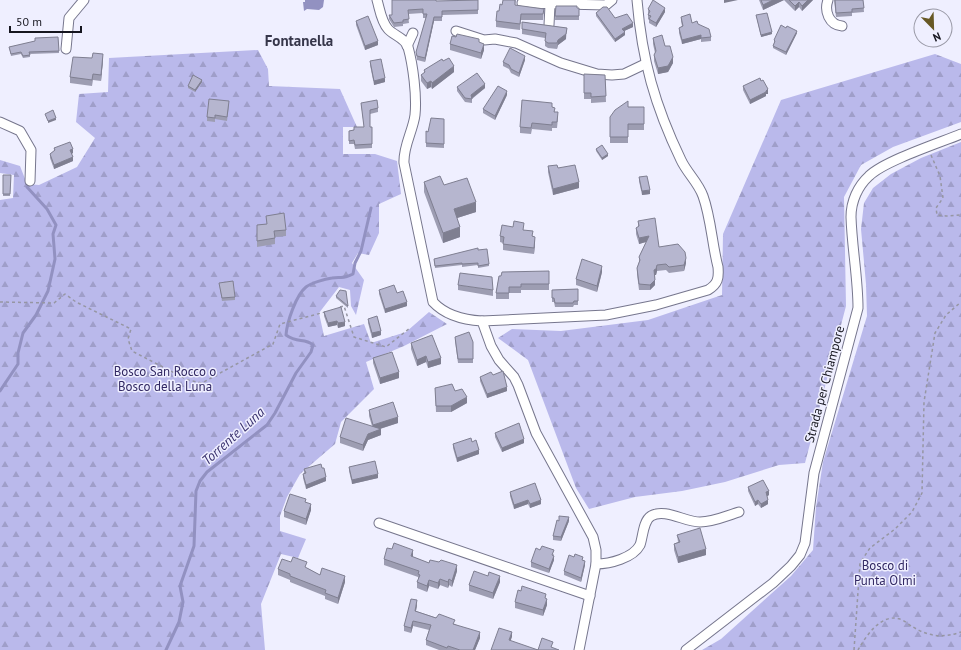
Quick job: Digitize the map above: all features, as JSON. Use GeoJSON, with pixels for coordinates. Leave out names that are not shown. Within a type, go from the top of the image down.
{"type":"FeatureCollection","features":[{"type":"Feature","properties":{"kind":"street"},"geometry":{"type":"LineString","coordinates":[[66,49],[69,18],[84,0]]}},
{"type":"Feature","properties":{"kind":"street"},"geometry":{"type":"LineString","coordinates":[[377,0],[383,22],[389,30],[407,46]]}},
{"type":"Feature","properties":{"kind":"street"},"geometry":{"type":"LineString","coordinates":[[522,3],[550,5],[606,5],[612,0]]}},
{"type":"Feature","properties":{"kind":"street"},"geometry":{"type":"LineString","coordinates":[[413,33],[407,46],[414,81],[415,115],[404,155],[404,163],[433,302],[440,309],[465,320],[482,321],[606,315],[628,312],[708,290],[717,282],[719,275],[704,197],[697,182],[682,162],[676,150],[655,96],[645,64],[640,34],[638,0]]}},
{"type":"Feature","properties":{"kind":"street"},"geometry":{"type":"LineString","coordinates":[[828,0],[826,10],[829,18],[834,24],[842,26]]}},
{"type":"Feature","properties":{"kind":"street"},"geometry":{"type":"LineString","coordinates":[[549,25],[550,5]]}},
{"type":"Feature","properties":{"kind":"street"},"geometry":{"type":"LineString","coordinates":[[456,31],[484,40],[495,39],[516,43],[561,63],[597,74],[624,74],[645,64]]}},
{"type":"Feature","properties":{"kind":"street"},"geometry":{"type":"LineString","coordinates":[[0,122],[20,131],[31,150],[30,181]]}},
{"type":"Feature","properties":{"kind":"street","name":"Strada per Chiampore"},"geometry":{"type":"LineString","coordinates":[[686,650],[773,583],[792,566],[800,555],[804,544],[814,473],[858,308],[858,287],[851,215],[854,200],[860,186],[870,175],[885,166],[961,134]]}},
{"type":"Feature","properties":{"kind":"street"},"geometry":{"type":"LineString","coordinates":[[482,321],[486,336],[499,360],[514,377],[536,433],[593,537],[596,550],[596,564],[580,650]]}},
{"type":"Feature","properties":{"kind":"street"},"geometry":{"type":"LineString","coordinates":[[596,564],[612,562],[625,557],[637,549],[650,516],[669,515],[700,522],[714,520],[739,512]]}},
{"type":"Feature","properties":{"kind":"street"},"geometry":{"type":"LineString","coordinates":[[379,523],[590,596]]}},
{"type":"Feature","properties":{"kind":"path"},"geometry":{"type":"LineString","coordinates":[[928,148],[940,176],[943,198],[936,208],[937,215],[961,215]]}},
{"type":"Feature","properties":{"kind":"path"},"geometry":{"type":"LineString","coordinates":[[0,302],[54,303],[65,294],[76,302],[130,329],[128,339],[132,351],[188,380],[202,383],[273,344],[280,324],[330,310]]}},
{"type":"Feature","properties":{"kind":"path"},"geometry":{"type":"LineString","coordinates":[[854,650],[860,563],[870,548],[895,529],[912,512],[922,493],[924,402],[935,333],[946,315],[961,302]]}},
{"type":"Feature","properties":{"kind":"path"},"geometry":{"type":"LineString","coordinates":[[337,308],[344,306],[354,336],[386,347],[410,328]]}},
{"type":"Feature","properties":{"kind":"path"},"geometry":{"type":"LineString","coordinates":[[858,650],[876,624],[885,620],[900,618],[929,635],[951,636],[961,632]]}},
{"type":"Feature","properties":{"kind":"green space","name":"Bosco San Rocco o Bosco della Luna"},"geometry":{"type":"Polygon","coordinates":[[[258,50],[268,69],[269,86],[340,89],[357,127],[343,127],[343,154],[375,154],[397,161],[401,194],[379,204],[379,233],[369,255],[358,253],[352,263],[364,280],[356,315],[351,306],[350,290],[339,287],[319,313],[324,336],[364,324],[371,343],[406,332],[429,312],[447,324],[404,346],[366,362],[374,389],[341,422],[335,444],[300,474],[287,497],[280,516],[280,531],[306,539],[298,558],[281,554],[261,604],[265,650],[0,650],[0,200],[13,198],[14,175],[0,173],[0,160],[20,166],[27,184],[39,185],[77,167],[95,138],[76,122],[79,94],[108,92],[109,58],[258,50]]]}},
{"type":"Feature","properties":{"kind":"green space"},"geometry":{"type":"Polygon","coordinates":[[[935,54],[961,64],[961,122],[893,147],[861,165],[844,197],[846,306],[805,463],[779,465],[725,482],[682,491],[635,497],[589,509],[576,488],[528,360],[498,338],[512,329],[561,331],[648,320],[722,295],[723,234],[781,100],[935,54]]]}},
{"type":"Feature","properties":{"kind":"green space","name":"Bosco di Punta Olmi"},"geometry":{"type":"Polygon","coordinates":[[[961,142],[961,650],[702,650],[721,639],[791,576],[813,550],[816,507],[823,462],[867,316],[866,284],[861,229],[864,203],[873,188],[891,174],[921,158],[961,142]]]}},
{"type":"Feature","properties":{"kind":"shaded area"},"geometry":{"type":"Polygon","coordinates":[[[305,0],[324,0],[323,7],[319,10],[307,9],[304,11],[303,2],[305,2],[305,0]]]}},
{"type":"Feature","properties":{"kind":"building"},"geometry":{"type":"Polygon","coordinates":[[[392,0],[478,0],[478,10],[442,11],[442,17],[434,17],[425,58],[417,56],[416,52],[427,14],[423,14],[423,9],[408,10],[409,19],[403,20],[403,22],[394,23],[389,15],[392,15],[392,0]]]}},
{"type":"Feature","properties":{"kind":"building"},"geometry":{"type":"Polygon","coordinates":[[[503,0],[515,0],[515,5],[544,9],[543,14],[521,14],[520,24],[496,21],[497,11],[499,11],[500,4],[502,5],[503,0]]]}},
{"type":"Feature","properties":{"kind":"building"},"geometry":{"type":"Polygon","coordinates":[[[653,0],[665,8],[656,23],[649,19],[651,16],[648,15],[650,11],[648,9],[653,0]]]}},
{"type":"Feature","properties":{"kind":"building"},"geometry":{"type":"Polygon","coordinates":[[[761,0],[773,0],[763,5],[761,0]]]}},
{"type":"Feature","properties":{"kind":"building"},"geometry":{"type":"Polygon","coordinates":[[[789,0],[808,0],[802,6],[799,2],[795,6],[789,0]]]}},
{"type":"Feature","properties":{"kind":"building"},"geometry":{"type":"Polygon","coordinates":[[[835,0],[863,0],[864,8],[852,9],[852,12],[836,13],[835,0]]]}},
{"type":"Feature","properties":{"kind":"building"},"geometry":{"type":"Polygon","coordinates":[[[556,6],[577,6],[577,8],[579,8],[579,16],[555,16],[556,6]]]}},
{"type":"Feature","properties":{"kind":"building"},"geometry":{"type":"Polygon","coordinates":[[[603,7],[607,7],[615,18],[627,14],[633,23],[622,29],[625,32],[615,39],[596,13],[603,7]]]}},
{"type":"Feature","properties":{"kind":"building"},"geometry":{"type":"Polygon","coordinates":[[[767,13],[772,32],[761,35],[756,15],[767,13]]]}},
{"type":"Feature","properties":{"kind":"building"},"geometry":{"type":"Polygon","coordinates":[[[690,14],[692,23],[697,21],[698,24],[709,29],[711,37],[701,38],[701,35],[682,40],[679,28],[683,26],[681,17],[690,14]]]}},
{"type":"Feature","properties":{"kind":"building"},"geometry":{"type":"Polygon","coordinates":[[[368,16],[378,41],[365,46],[356,21],[368,16]]]}},
{"type":"Feature","properties":{"kind":"building"},"geometry":{"type":"Polygon","coordinates":[[[522,22],[567,28],[566,34],[558,40],[557,43],[548,43],[545,41],[546,33],[522,29],[522,22]]]}},
{"type":"Feature","properties":{"kind":"building"},"geometry":{"type":"Polygon","coordinates":[[[781,25],[797,31],[786,52],[773,46],[774,40],[781,25]]]}},
{"type":"Feature","properties":{"kind":"building"},"geometry":{"type":"Polygon","coordinates":[[[457,34],[479,39],[479,42],[484,44],[481,53],[450,44],[452,36],[456,37],[457,34]]]}},
{"type":"Feature","properties":{"kind":"building"},"geometry":{"type":"Polygon","coordinates":[[[662,35],[665,46],[670,46],[673,57],[668,66],[658,68],[654,55],[656,51],[653,38],[662,35]]]}},
{"type":"Feature","properties":{"kind":"building"},"geometry":{"type":"Polygon","coordinates":[[[58,37],[59,51],[29,52],[30,55],[23,56],[21,52],[11,54],[9,47],[35,41],[35,38],[58,37]]]}},
{"type":"Feature","properties":{"kind":"building"},"geometry":{"type":"Polygon","coordinates":[[[510,48],[525,56],[519,73],[511,69],[509,65],[503,62],[510,48]]]}},
{"type":"Feature","properties":{"kind":"building"},"geometry":{"type":"Polygon","coordinates":[[[93,53],[103,54],[101,75],[93,74],[92,80],[70,77],[73,57],[92,58],[93,53]]]}},
{"type":"Feature","properties":{"kind":"building"},"geometry":{"type":"Polygon","coordinates":[[[449,58],[454,66],[432,83],[431,81],[427,83],[421,75],[425,72],[424,70],[442,59],[443,61],[449,58]]]}},
{"type":"Feature","properties":{"kind":"building"},"geometry":{"type":"Polygon","coordinates":[[[381,59],[385,78],[374,81],[370,61],[381,59]]]}},
{"type":"Feature","properties":{"kind":"building"},"geometry":{"type":"Polygon","coordinates":[[[477,73],[485,84],[471,95],[472,99],[465,98],[457,87],[477,73]]]}},
{"type":"Feature","properties":{"kind":"building"},"geometry":{"type":"Polygon","coordinates":[[[584,74],[605,75],[606,96],[591,97],[591,93],[584,93],[584,74]]]}},
{"type":"Feature","properties":{"kind":"building"},"geometry":{"type":"Polygon","coordinates":[[[193,75],[202,80],[195,90],[188,86],[193,75]]]}},
{"type":"Feature","properties":{"kind":"building"},"geometry":{"type":"Polygon","coordinates":[[[760,78],[761,81],[763,80],[768,89],[766,92],[750,100],[743,86],[760,78]]]}},
{"type":"Feature","properties":{"kind":"building"},"geometry":{"type":"Polygon","coordinates":[[[498,86],[507,91],[495,116],[483,109],[498,86]]]}},
{"type":"Feature","properties":{"kind":"building"},"geometry":{"type":"Polygon","coordinates":[[[209,99],[229,101],[227,117],[215,115],[215,118],[207,117],[209,99]]]}},
{"type":"Feature","properties":{"kind":"building"},"geometry":{"type":"Polygon","coordinates":[[[377,100],[378,108],[370,110],[372,144],[355,145],[354,140],[349,141],[349,131],[354,130],[354,127],[364,127],[361,103],[377,100]]]}},
{"type":"Feature","properties":{"kind":"building"},"geometry":{"type":"Polygon","coordinates":[[[522,100],[552,103],[552,107],[555,108],[554,112],[558,112],[557,122],[552,122],[552,125],[532,123],[531,128],[520,127],[522,100]]]}},
{"type":"Feature","properties":{"kind":"building"},"geometry":{"type":"Polygon","coordinates":[[[628,101],[628,107],[644,107],[644,124],[628,124],[628,137],[610,137],[610,117],[615,110],[628,101]]]}},
{"type":"Feature","properties":{"kind":"building"},"geometry":{"type":"Polygon","coordinates":[[[53,110],[56,118],[48,121],[45,114],[53,110]]]}},
{"type":"Feature","properties":{"kind":"building"},"geometry":{"type":"Polygon","coordinates":[[[431,118],[444,119],[444,144],[426,143],[426,131],[428,132],[431,118]]]}},
{"type":"Feature","properties":{"kind":"building"},"geometry":{"type":"Polygon","coordinates":[[[70,142],[73,149],[70,150],[73,157],[54,165],[50,154],[55,150],[54,148],[70,142]]]}},
{"type":"Feature","properties":{"kind":"building"},"geometry":{"type":"Polygon","coordinates":[[[602,145],[608,154],[602,158],[596,149],[602,145]]]}},
{"type":"Feature","properties":{"kind":"building"},"geometry":{"type":"Polygon","coordinates":[[[557,165],[558,168],[575,165],[579,182],[553,189],[548,166],[557,165]]]}},
{"type":"Feature","properties":{"kind":"building"},"geometry":{"type":"Polygon","coordinates":[[[3,175],[11,175],[10,194],[3,194],[3,175]]]}},
{"type":"Feature","properties":{"kind":"building"},"geometry":{"type":"Polygon","coordinates":[[[440,176],[444,185],[467,178],[476,202],[454,209],[460,227],[443,233],[424,182],[440,176]]]}},
{"type":"Feature","properties":{"kind":"building"},"geometry":{"type":"Polygon","coordinates":[[[647,176],[650,190],[642,191],[639,177],[647,176]]]}},
{"type":"Feature","properties":{"kind":"building"},"geometry":{"type":"Polygon","coordinates":[[[284,213],[286,230],[274,231],[275,238],[257,241],[257,225],[267,224],[266,216],[284,213]]]}},
{"type":"Feature","properties":{"kind":"building"},"geometry":{"type":"Polygon","coordinates":[[[655,218],[659,247],[678,244],[685,252],[686,258],[684,265],[669,267],[666,264],[657,265],[656,269],[654,270],[655,280],[650,285],[639,284],[637,268],[640,260],[639,257],[649,236],[639,238],[636,228],[639,226],[638,221],[655,218]]]}},
{"type":"Feature","properties":{"kind":"building"},"geometry":{"type":"Polygon","coordinates":[[[514,221],[524,223],[523,230],[533,231],[532,236],[535,237],[534,248],[503,244],[504,237],[500,236],[502,225],[513,227],[514,221]]]}},
{"type":"Feature","properties":{"kind":"building"},"geometry":{"type":"Polygon","coordinates":[[[478,248],[478,250],[487,249],[489,264],[478,266],[478,263],[462,263],[435,266],[434,259],[478,248]]]}},
{"type":"Feature","properties":{"kind":"building"},"geometry":{"type":"Polygon","coordinates":[[[582,259],[602,266],[597,286],[576,279],[582,259]]]}},
{"type":"Feature","properties":{"kind":"building"},"geometry":{"type":"Polygon","coordinates":[[[549,271],[549,284],[521,284],[521,287],[509,287],[509,293],[496,293],[499,276],[501,276],[502,272],[549,271]]]}},
{"type":"Feature","properties":{"kind":"building"},"geometry":{"type":"Polygon","coordinates":[[[460,273],[492,277],[493,290],[458,285],[460,273]]]}},
{"type":"Feature","properties":{"kind":"building"},"geometry":{"type":"Polygon","coordinates":[[[233,281],[235,297],[222,298],[219,283],[233,281]]]}},
{"type":"Feature","properties":{"kind":"building"},"geometry":{"type":"Polygon","coordinates":[[[394,285],[397,293],[403,291],[407,302],[385,309],[379,290],[394,285]]]}},
{"type":"Feature","properties":{"kind":"building"},"geometry":{"type":"Polygon","coordinates":[[[578,289],[578,301],[574,301],[573,303],[555,303],[554,298],[552,298],[552,290],[578,289]]]}},
{"type":"Feature","properties":{"kind":"building"},"geometry":{"type":"Polygon","coordinates":[[[340,290],[346,291],[348,306],[336,296],[340,290]]]}},
{"type":"Feature","properties":{"kind":"building"},"geometry":{"type":"Polygon","coordinates":[[[341,307],[345,322],[338,323],[337,321],[328,323],[324,312],[341,307]]]}},
{"type":"Feature","properties":{"kind":"building"},"geometry":{"type":"Polygon","coordinates":[[[377,316],[381,331],[372,333],[368,319],[377,316]]]}},
{"type":"Feature","properties":{"kind":"building"},"geometry":{"type":"Polygon","coordinates":[[[469,332],[473,342],[473,359],[458,359],[455,337],[469,332]]]}},
{"type":"Feature","properties":{"kind":"building"},"geometry":{"type":"Polygon","coordinates":[[[432,335],[441,358],[428,362],[426,356],[417,360],[411,343],[432,335]]]}},
{"type":"Feature","properties":{"kind":"building"},"geometry":{"type":"Polygon","coordinates":[[[392,352],[399,372],[380,378],[373,358],[392,352]]]}},
{"type":"Feature","properties":{"kind":"building"},"geometry":{"type":"Polygon","coordinates":[[[503,371],[507,387],[487,394],[480,377],[491,372],[493,375],[503,371]]]}},
{"type":"Feature","properties":{"kind":"building"},"geometry":{"type":"Polygon","coordinates":[[[452,384],[455,391],[462,389],[467,397],[451,406],[436,406],[435,388],[452,384]]]}},
{"type":"Feature","properties":{"kind":"building"},"geometry":{"type":"Polygon","coordinates":[[[393,402],[398,417],[373,425],[369,410],[393,402]]]}},
{"type":"Feature","properties":{"kind":"building"},"geometry":{"type":"Polygon","coordinates":[[[346,418],[381,429],[368,434],[363,445],[340,437],[346,418]]]}},
{"type":"Feature","properties":{"kind":"building"},"geometry":{"type":"Polygon","coordinates":[[[519,423],[524,439],[502,448],[495,433],[519,423]]]}},
{"type":"Feature","properties":{"kind":"building"},"geometry":{"type":"Polygon","coordinates":[[[471,438],[472,442],[476,440],[479,450],[457,458],[453,444],[471,438]]]}},
{"type":"Feature","properties":{"kind":"building"},"geometry":{"type":"Polygon","coordinates":[[[375,461],[378,474],[352,480],[349,467],[375,461]]]}},
{"type":"Feature","properties":{"kind":"building"},"geometry":{"type":"Polygon","coordinates":[[[321,464],[322,468],[324,468],[326,477],[306,485],[303,474],[306,473],[304,469],[321,464]]]}},
{"type":"Feature","properties":{"kind":"building"},"geometry":{"type":"Polygon","coordinates":[[[763,480],[769,491],[766,492],[768,500],[761,504],[758,500],[755,502],[748,487],[763,480]]]}},
{"type":"Feature","properties":{"kind":"building"},"geometry":{"type":"Polygon","coordinates":[[[535,483],[541,500],[530,504],[528,500],[514,505],[510,492],[535,483]]]}},
{"type":"Feature","properties":{"kind":"building"},"geometry":{"type":"Polygon","coordinates":[[[290,494],[306,499],[305,502],[311,504],[306,519],[284,511],[290,494]]]}},
{"type":"Feature","properties":{"kind":"building"},"geometry":{"type":"Polygon","coordinates":[[[559,516],[569,517],[561,537],[553,536],[557,520],[559,521],[559,516]]]}},
{"type":"Feature","properties":{"kind":"building"},"geometry":{"type":"Polygon","coordinates":[[[700,528],[706,549],[678,557],[674,544],[680,542],[677,535],[700,528]]]}},
{"type":"Feature","properties":{"kind":"building"},"geometry":{"type":"Polygon","coordinates":[[[394,543],[413,550],[411,556],[429,563],[430,560],[439,562],[441,560],[457,565],[452,581],[449,579],[448,582],[440,579],[438,583],[429,580],[427,586],[417,582],[420,575],[418,574],[419,571],[384,559],[387,548],[392,549],[394,543]]]}},
{"type":"Feature","properties":{"kind":"building"},"geometry":{"type":"Polygon","coordinates":[[[542,546],[554,550],[552,555],[554,556],[549,569],[531,562],[536,548],[540,550],[542,546]]]}},
{"type":"Feature","properties":{"kind":"building"},"geometry":{"type":"Polygon","coordinates":[[[575,554],[583,557],[582,560],[585,561],[581,578],[564,571],[569,555],[574,557],[575,554]]]}},
{"type":"Feature","properties":{"kind":"building"},"geometry":{"type":"Polygon","coordinates":[[[293,557],[307,562],[305,567],[320,575],[322,568],[345,576],[338,598],[325,593],[326,590],[290,576],[290,574],[278,569],[282,559],[291,562],[293,557]]]}},
{"type":"Feature","properties":{"kind":"building"},"geometry":{"type":"Polygon","coordinates":[[[474,571],[488,576],[489,572],[500,576],[493,593],[469,585],[474,571]]]}},
{"type":"Feature","properties":{"kind":"building"},"geometry":{"type":"Polygon","coordinates":[[[522,586],[546,594],[545,598],[547,599],[543,610],[515,602],[518,590],[521,591],[522,586]]]}},
{"type":"Feature","properties":{"kind":"building"},"geometry":{"type":"Polygon","coordinates":[[[411,599],[417,600],[415,611],[436,618],[439,614],[455,620],[453,624],[480,632],[473,650],[460,650],[448,646],[447,648],[426,640],[431,625],[413,621],[411,628],[404,626],[411,599]]]}},
{"type":"Feature","properties":{"kind":"building"},"geometry":{"type":"Polygon","coordinates":[[[499,628],[512,632],[509,640],[538,650],[491,650],[499,628]]]}},
{"type":"Feature","properties":{"kind":"building"},"geometry":{"type":"Polygon","coordinates":[[[542,638],[553,642],[551,647],[559,650],[538,650],[542,638]]]}},
{"type":"Feature","properties":{"kind":"waterway"},"geometry":{"type":"LineString","coordinates":[[0,391],[18,364],[18,353],[23,333],[36,315],[48,291],[55,259],[53,234],[56,225],[47,209],[27,187]]}},
{"type":"Feature","properties":{"kind":"waterway","name":"Torrente Luna"},"geometry":{"type":"LineString","coordinates":[[166,650],[179,622],[183,602],[180,586],[194,546],[196,491],[200,481],[207,472],[267,425],[275,413],[296,373],[311,352],[313,345],[307,341],[290,338],[286,335],[290,316],[296,302],[302,291],[311,284],[318,281],[342,278],[353,274],[355,263],[361,251],[371,208]]}},
{"type":"Feature","properties":{"kind":"district","name":"Fontanella"},"geometry":{"type":"Point","coordinates":[299,41]}}]}
